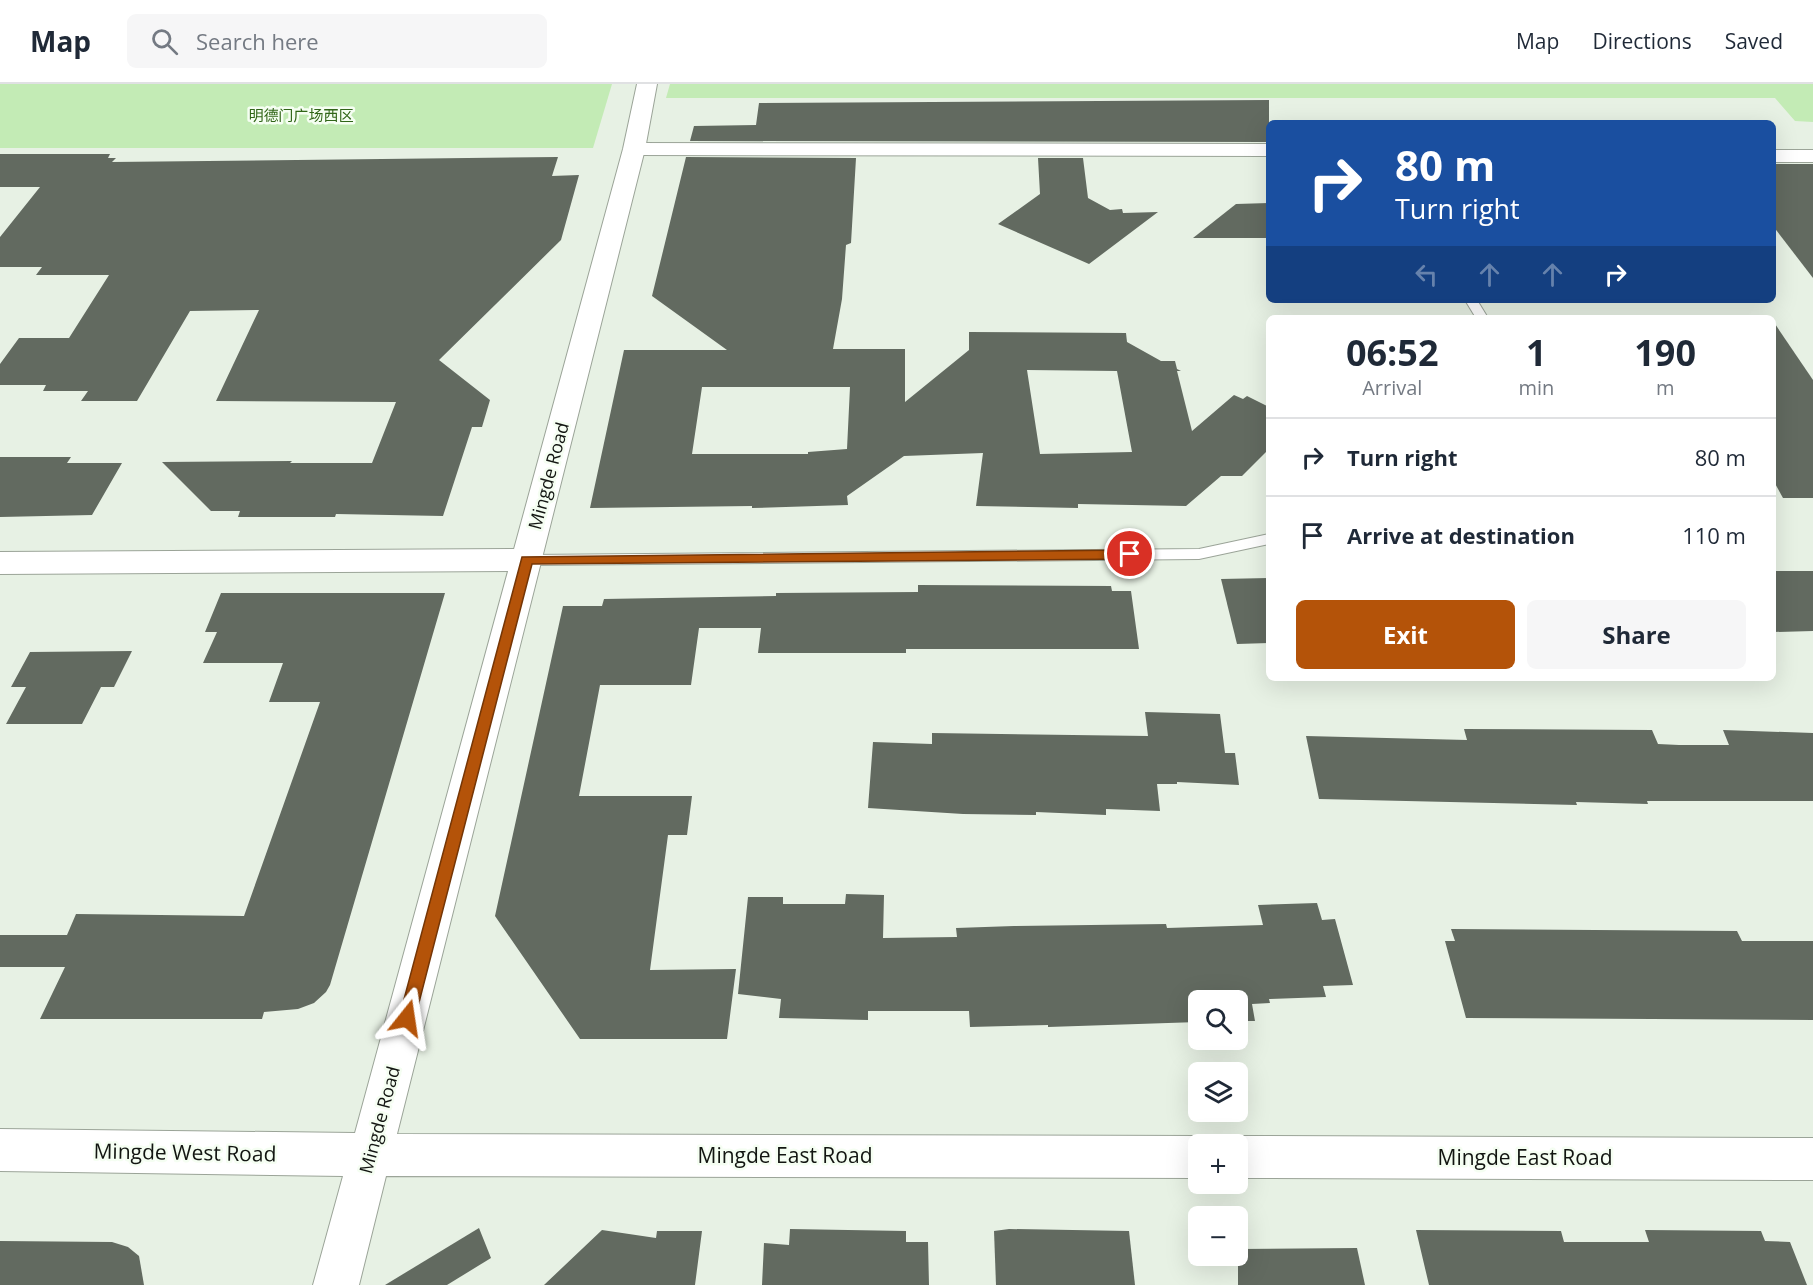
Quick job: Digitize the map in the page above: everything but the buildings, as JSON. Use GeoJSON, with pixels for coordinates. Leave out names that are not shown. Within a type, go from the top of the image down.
{"type":"FeatureCollection","features":[{"type":"Feature","properties":{"kind":"street","name":"Mingde Road"},"geometry":{"type":"LineString","coordinates":[[336,1285],[634,148],[647,84]]}},
{"type":"Feature","properties":{"kind":"street"},"geometry":{"type":"LineString","coordinates":[[634,148],[1264,152]]}},
{"type":"Feature","properties":{"kind":"street"},"geometry":{"type":"LineString","coordinates":[[1776,156],[1813,156]]}},
{"type":"Feature","properties":{"kind":"street"},"geometry":{"type":"LineString","coordinates":[[0,564],[527,560]]}},
{"type":"Feature","properties":{"kind":"street","name":"Mingde West Road"},"geometry":{"type":"LineString","coordinates":[[0,1150],[371,1155]]}},
{"type":"Feature","properties":{"kind":"street","name":"Mingde East Road"},"geometry":{"type":"LineString","coordinates":[[371,1155],[1188,1157]]}},
{"type":"Feature","properties":{"kind":"street","name":"Mingde East Road"},"geometry":{"type":"LineString","coordinates":[[1248,1157],[1813,1159]]}},
{"type":"Feature","properties":{"kind":"lane"},"geometry":{"type":"LineString","coordinates":[[527,560],[1199,554],[1266,540]]}},
{"type":"Feature","properties":{"kind":"green space","name":"明德门广场西区"},"geometry":{"type":"Polygon","coordinates":[[[0,84],[612,84],[593,148],[0,148],[0,84]]]}},
{"type":"Feature","properties":{"kind":"green space"},"geometry":{"type":"Polygon","coordinates":[[[670,84],[1813,84],[1813,122],[1795,121],[1775,98],[666,98],[670,84]]]}},
{"type":"Feature","properties":{"kind":"route"},"geometry":{"type":"LineString","coordinates":[[407,1018],[527,560],[1130,554]]}}]}
